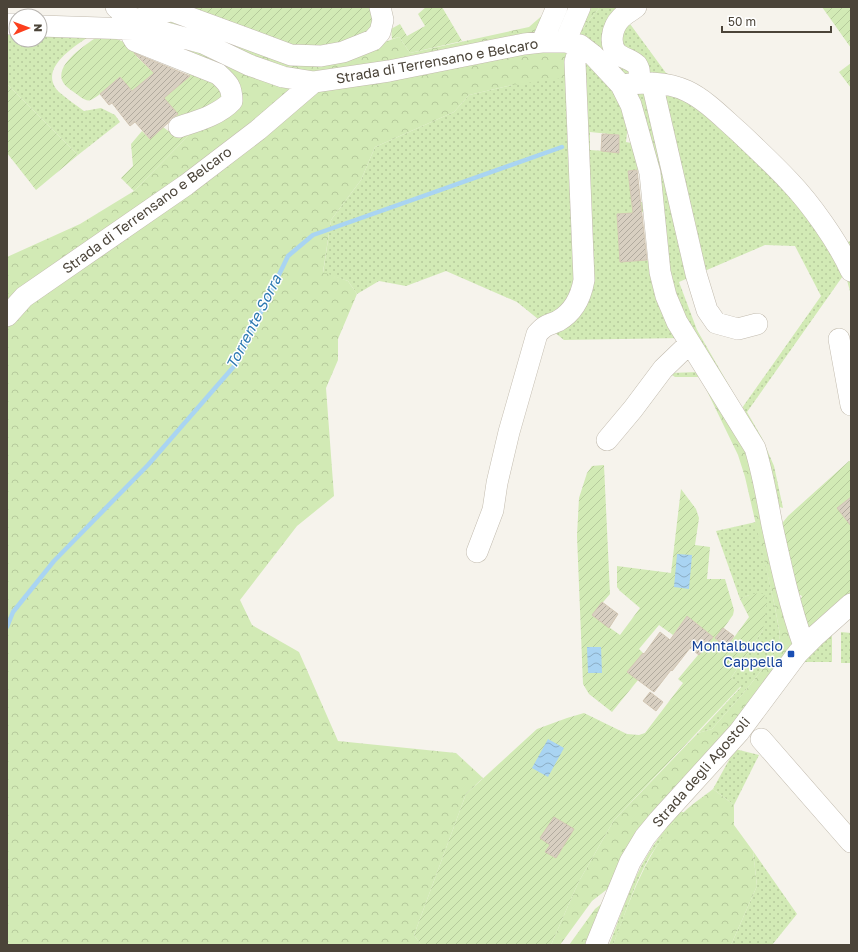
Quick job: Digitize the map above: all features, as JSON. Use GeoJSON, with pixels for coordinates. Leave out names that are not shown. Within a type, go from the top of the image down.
{"type":"FeatureCollection","features":[{"type":"Feature","properties":{"kind":"street"},"geometry":{"type":"LineString","coordinates":[[116,7],[136,24]]}},
{"type":"Feature","properties":{"kind":"street"},"geometry":{"type":"LineString","coordinates":[[179,127],[199,120],[227,106],[232,101],[232,91],[227,82],[218,74],[135,41],[132,36],[136,24],[149,15],[172,11],[291,55],[321,56],[343,52],[373,40],[380,32],[383,20],[380,7]]}},
{"type":"Feature","properties":{"kind":"street"},"geometry":{"type":"LineString","coordinates":[[542,42],[557,7]]}},
{"type":"Feature","properties":{"kind":"street"},"geometry":{"type":"LineString","coordinates":[[476,552],[493,510],[497,483],[509,432],[537,334],[544,326],[558,321],[572,311],[582,294],[584,280],[573,44],[580,7]]}},
{"type":"Feature","properties":{"kind":"street"},"geometry":{"type":"LineString","coordinates":[[636,7],[621,19],[614,28],[612,40],[613,49],[619,55],[637,65],[640,74],[631,105],[650,173],[660,272],[666,296],[677,322],[754,448],[762,470],[772,526],[791,605],[804,646]]}},
{"type":"Feature","properties":{"kind":"street"},"geometry":{"type":"LineString","coordinates":[[48,26],[136,24],[203,43],[249,65],[283,77],[314,82]]}},
{"type":"Feature","properties":{"kind":"street","name":"Strada di Terrensano e Belcaro"},"geometry":{"type":"LineString","coordinates":[[7,316],[24,297],[186,185],[258,130],[314,82],[389,71],[524,44],[542,42],[573,44]]}},
{"type":"Feature","properties":{"kind":"street"},"geometry":{"type":"LineString","coordinates":[[573,44],[593,55],[637,84],[673,86],[687,91],[728,122],[790,182],[830,234],[851,271]]}},
{"type":"Feature","properties":{"kind":"street"},"geometry":{"type":"LineString","coordinates":[[637,84],[707,310],[716,323],[738,329],[757,324]]}},
{"type":"Feature","properties":{"kind":"street"},"geometry":{"type":"LineString","coordinates":[[839,339],[851,405]]}},
{"type":"Feature","properties":{"kind":"street"},"geometry":{"type":"LineString","coordinates":[[607,440],[633,409],[663,369],[690,344]]}},
{"type":"Feature","properties":{"kind":"street","name":"Strada degli Agostoli"},"geometry":{"type":"LineString","coordinates":[[596,945],[619,887],[639,846],[658,820],[739,732],[785,669],[804,646],[843,622],[851,604]]}},
{"type":"Feature","properties":{"kind":"street"},"geometry":{"type":"LineString","coordinates":[[761,739],[851,842]]}},
{"type":"Feature","properties":{"kind":"green space"},"geometry":{"type":"Polygon","coordinates":[[[193,7],[377,7],[376,31],[341,49],[293,51],[184,9],[193,7]]]}},
{"type":"Feature","properties":{"kind":"green space"},"geometry":{"type":"Polygon","coordinates":[[[426,7],[442,7],[462,41],[410,53],[399,37],[392,39],[391,29],[400,24],[407,36],[425,26],[418,14],[426,7]]]}},
{"type":"Feature","properties":{"kind":"green space"},"geometry":{"type":"Polygon","coordinates":[[[547,7],[600,7],[576,37],[571,77],[512,85],[469,95],[454,112],[375,147],[361,180],[331,220],[323,272],[348,281],[357,294],[338,339],[338,360],[326,388],[334,496],[297,526],[240,600],[252,625],[299,652],[338,741],[456,753],[483,778],[466,794],[414,935],[421,945],[7,945],[7,257],[80,224],[134,191],[191,133],[236,105],[144,42],[153,17],[344,56],[399,37],[410,53],[529,27],[545,13],[547,7]]]}},
{"type":"Feature","properties":{"kind":"green space"},"geometry":{"type":"Polygon","coordinates":[[[600,7],[629,7],[622,13],[666,73],[691,83],[705,93],[735,116],[779,156],[801,179],[824,208],[847,242],[851,241],[851,260],[819,210],[796,182],[731,120],[688,89],[672,82],[658,79],[626,81],[589,44],[576,37],[600,7]]]}},
{"type":"Feature","properties":{"kind":"green space"},"geometry":{"type":"Polygon","coordinates":[[[822,7],[851,7],[851,48],[822,7]]]}},
{"type":"Feature","properties":{"kind":"green space"},"geometry":{"type":"Polygon","coordinates":[[[7,29],[8,48],[48,48],[48,31],[93,34],[77,44],[61,58],[55,66],[52,75],[53,83],[59,92],[84,111],[101,108],[115,115],[120,122],[78,155],[7,84],[7,29]]]}},
{"type":"Feature","properties":{"kind":"green space"},"geometry":{"type":"Polygon","coordinates":[[[100,35],[106,35],[217,78],[226,101],[197,115],[172,119],[178,114],[157,103],[190,75],[144,51],[137,57],[154,73],[115,105],[129,88],[120,77],[95,98],[91,100],[85,99],[66,86],[62,80],[61,74],[68,60],[74,54],[100,35]]]}},
{"type":"Feature","properties":{"kind":"green space"},"geometry":{"type":"Polygon","coordinates":[[[573,48],[616,90],[628,124],[626,142],[636,144],[641,170],[628,171],[632,203],[644,202],[645,212],[617,214],[620,262],[651,260],[681,338],[564,340],[517,302],[446,271],[406,286],[379,281],[357,294],[348,281],[323,273],[331,220],[361,180],[375,147],[454,112],[469,95],[512,85],[573,48]],[[590,132],[590,150],[618,152],[619,135],[590,132]]]}},
{"type":"Feature","properties":{"kind":"green space"},"geometry":{"type":"Polygon","coordinates":[[[851,63],[851,88],[839,72],[851,63]]]}},
{"type":"Feature","properties":{"kind":"green space"},"geometry":{"type":"Polygon","coordinates":[[[7,84],[78,155],[36,190],[7,153],[7,84]]]}},
{"type":"Feature","properties":{"kind":"green space"},"geometry":{"type":"Polygon","coordinates":[[[632,89],[685,96],[789,188],[843,267],[851,285],[851,295],[845,273],[747,412],[762,438],[774,466],[783,508],[776,506],[670,291],[632,89]],[[765,245],[679,282],[697,330],[742,408],[821,296],[795,246],[765,245]]]}},
{"type":"Feature","properties":{"kind":"green space"},"geometry":{"type":"Polygon","coordinates":[[[163,127],[175,136],[191,133],[134,191],[121,178],[133,166],[131,144],[142,131],[150,139],[163,127]]]}},
{"type":"Feature","properties":{"kind":"green space"},"geometry":{"type":"Polygon","coordinates":[[[699,372],[706,379],[707,391],[700,377],[675,377],[669,373],[699,372]]]}},
{"type":"Feature","properties":{"kind":"green space"},"geometry":{"type":"Polygon","coordinates":[[[706,379],[752,450],[796,642],[736,723],[655,809],[642,826],[610,887],[592,901],[560,945],[551,945],[578,883],[614,820],[698,733],[712,729],[746,690],[777,650],[780,635],[775,607],[745,477],[738,455],[707,391],[706,379]]]}},
{"type":"Feature","properties":{"kind":"green space"},"geometry":{"type":"Polygon","coordinates":[[[849,461],[851,461],[851,592],[808,628],[798,606],[802,596],[794,592],[779,527],[788,516],[849,461]]]}},
{"type":"Feature","properties":{"kind":"green space"},"geometry":{"type":"Polygon","coordinates":[[[604,465],[610,594],[592,615],[620,635],[640,608],[617,587],[617,566],[671,573],[681,489],[696,509],[699,518],[695,545],[710,547],[707,579],[725,579],[734,610],[733,615],[716,639],[727,647],[749,617],[740,599],[749,595],[761,593],[764,594],[767,602],[763,630],[731,678],[741,686],[614,820],[578,883],[551,945],[421,945],[414,935],[466,794],[537,729],[567,718],[584,713],[627,734],[639,735],[645,733],[683,683],[678,679],[713,637],[687,616],[673,635],[659,625],[639,649],[643,653],[628,672],[638,680],[612,712],[589,694],[583,684],[577,536],[579,498],[587,473],[592,466],[604,465]]]}},
{"type":"Feature","properties":{"kind":"green space"},"geometry":{"type":"Polygon","coordinates":[[[756,522],[780,635],[777,650],[746,690],[712,729],[698,733],[741,687],[731,678],[763,630],[749,595],[740,599],[716,531],[756,522]]]}},
{"type":"Feature","properties":{"kind":"green space"},"geometry":{"type":"Polygon","coordinates":[[[832,629],[832,662],[801,662],[832,629]]]}},
{"type":"Feature","properties":{"kind":"green space"},"geometry":{"type":"Polygon","coordinates":[[[841,632],[851,633],[851,663],[841,663],[841,632]]]}},
{"type":"Feature","properties":{"kind":"green space"},"geometry":{"type":"Polygon","coordinates":[[[735,749],[759,755],[734,805],[713,789],[735,749]]]}},
{"type":"Feature","properties":{"kind":"green space"},"geometry":{"type":"Polygon","coordinates":[[[713,789],[734,805],[734,825],[753,851],[757,886],[731,945],[613,945],[641,874],[660,841],[684,812],[713,789]]]}},
{"type":"Feature","properties":{"kind":"green space"},"geometry":{"type":"Polygon","coordinates":[[[680,812],[684,812],[658,844],[644,867],[613,945],[609,945],[631,887],[651,848],[680,812]]]}},
{"type":"Feature","properties":{"kind":"green space"},"geometry":{"type":"Polygon","coordinates":[[[753,851],[797,914],[772,945],[731,945],[757,886],[753,851]]]}},
{"type":"Feature","properties":{"kind":"green space"},"geometry":{"type":"Polygon","coordinates":[[[605,901],[588,945],[569,945],[595,909],[605,901]]]}},
{"type":"Feature","properties":{"kind":"water"},"geometry":{"type":"Polygon","coordinates":[[[677,554],[692,555],[689,589],[674,587],[677,554]]]}},
{"type":"Feature","properties":{"kind":"water"},"geometry":{"type":"Polygon","coordinates":[[[587,647],[601,647],[602,673],[588,673],[587,647]]]}},
{"type":"Feature","properties":{"kind":"water"},"geometry":{"type":"Polygon","coordinates":[[[548,739],[564,748],[548,777],[532,768],[548,739]]]}},
{"type":"Feature","properties":{"kind":"building"},"geometry":{"type":"Polygon","coordinates":[[[134,53],[190,76],[164,98],[178,114],[170,119],[168,123],[150,139],[135,122],[130,126],[112,103],[109,105],[100,94],[120,77],[132,91],[154,73],[134,53]]]}},
{"type":"Feature","properties":{"kind":"building"},"geometry":{"type":"Polygon","coordinates":[[[602,134],[619,135],[619,153],[601,151],[602,134]]]}},
{"type":"Feature","properties":{"kind":"building"},"geometry":{"type":"Polygon","coordinates":[[[637,170],[647,260],[620,262],[617,214],[633,213],[628,171],[637,170]]]}},
{"type":"Feature","properties":{"kind":"building"},"geometry":{"type":"Polygon","coordinates":[[[851,497],[851,526],[837,508],[851,497]]]}},
{"type":"Feature","properties":{"kind":"building"},"geometry":{"type":"Polygon","coordinates":[[[602,602],[618,614],[609,628],[592,615],[602,602]]]}},
{"type":"Feature","properties":{"kind":"building"},"geometry":{"type":"Polygon","coordinates":[[[687,616],[713,637],[699,655],[690,648],[654,692],[627,672],[643,653],[644,654],[660,632],[670,640],[687,616]]]}},
{"type":"Feature","properties":{"kind":"building"},"geometry":{"type":"Polygon","coordinates":[[[723,628],[734,636],[727,647],[715,638],[723,628]]]}},
{"type":"Feature","properties":{"kind":"building"},"geometry":{"type":"Polygon","coordinates":[[[650,692],[663,702],[656,711],[643,701],[650,692]]]}},
{"type":"Feature","properties":{"kind":"building"},"geometry":{"type":"Polygon","coordinates":[[[554,817],[574,829],[556,858],[545,852],[550,845],[540,838],[554,817]]]}},
{"type":"Feature","properties":{"kind":"waterway","name":"Torrente Sorra"},"geometry":{"type":"LineString","coordinates":[[7,627],[13,612],[54,561],[148,465],[236,364],[288,256],[313,235],[562,147]]}},
{"type":"Feature","properties":{"kind":"place","name":"Montalbuccio Cappella"},"geometry":{"type":"Point","coordinates":[791,654]}}]}
